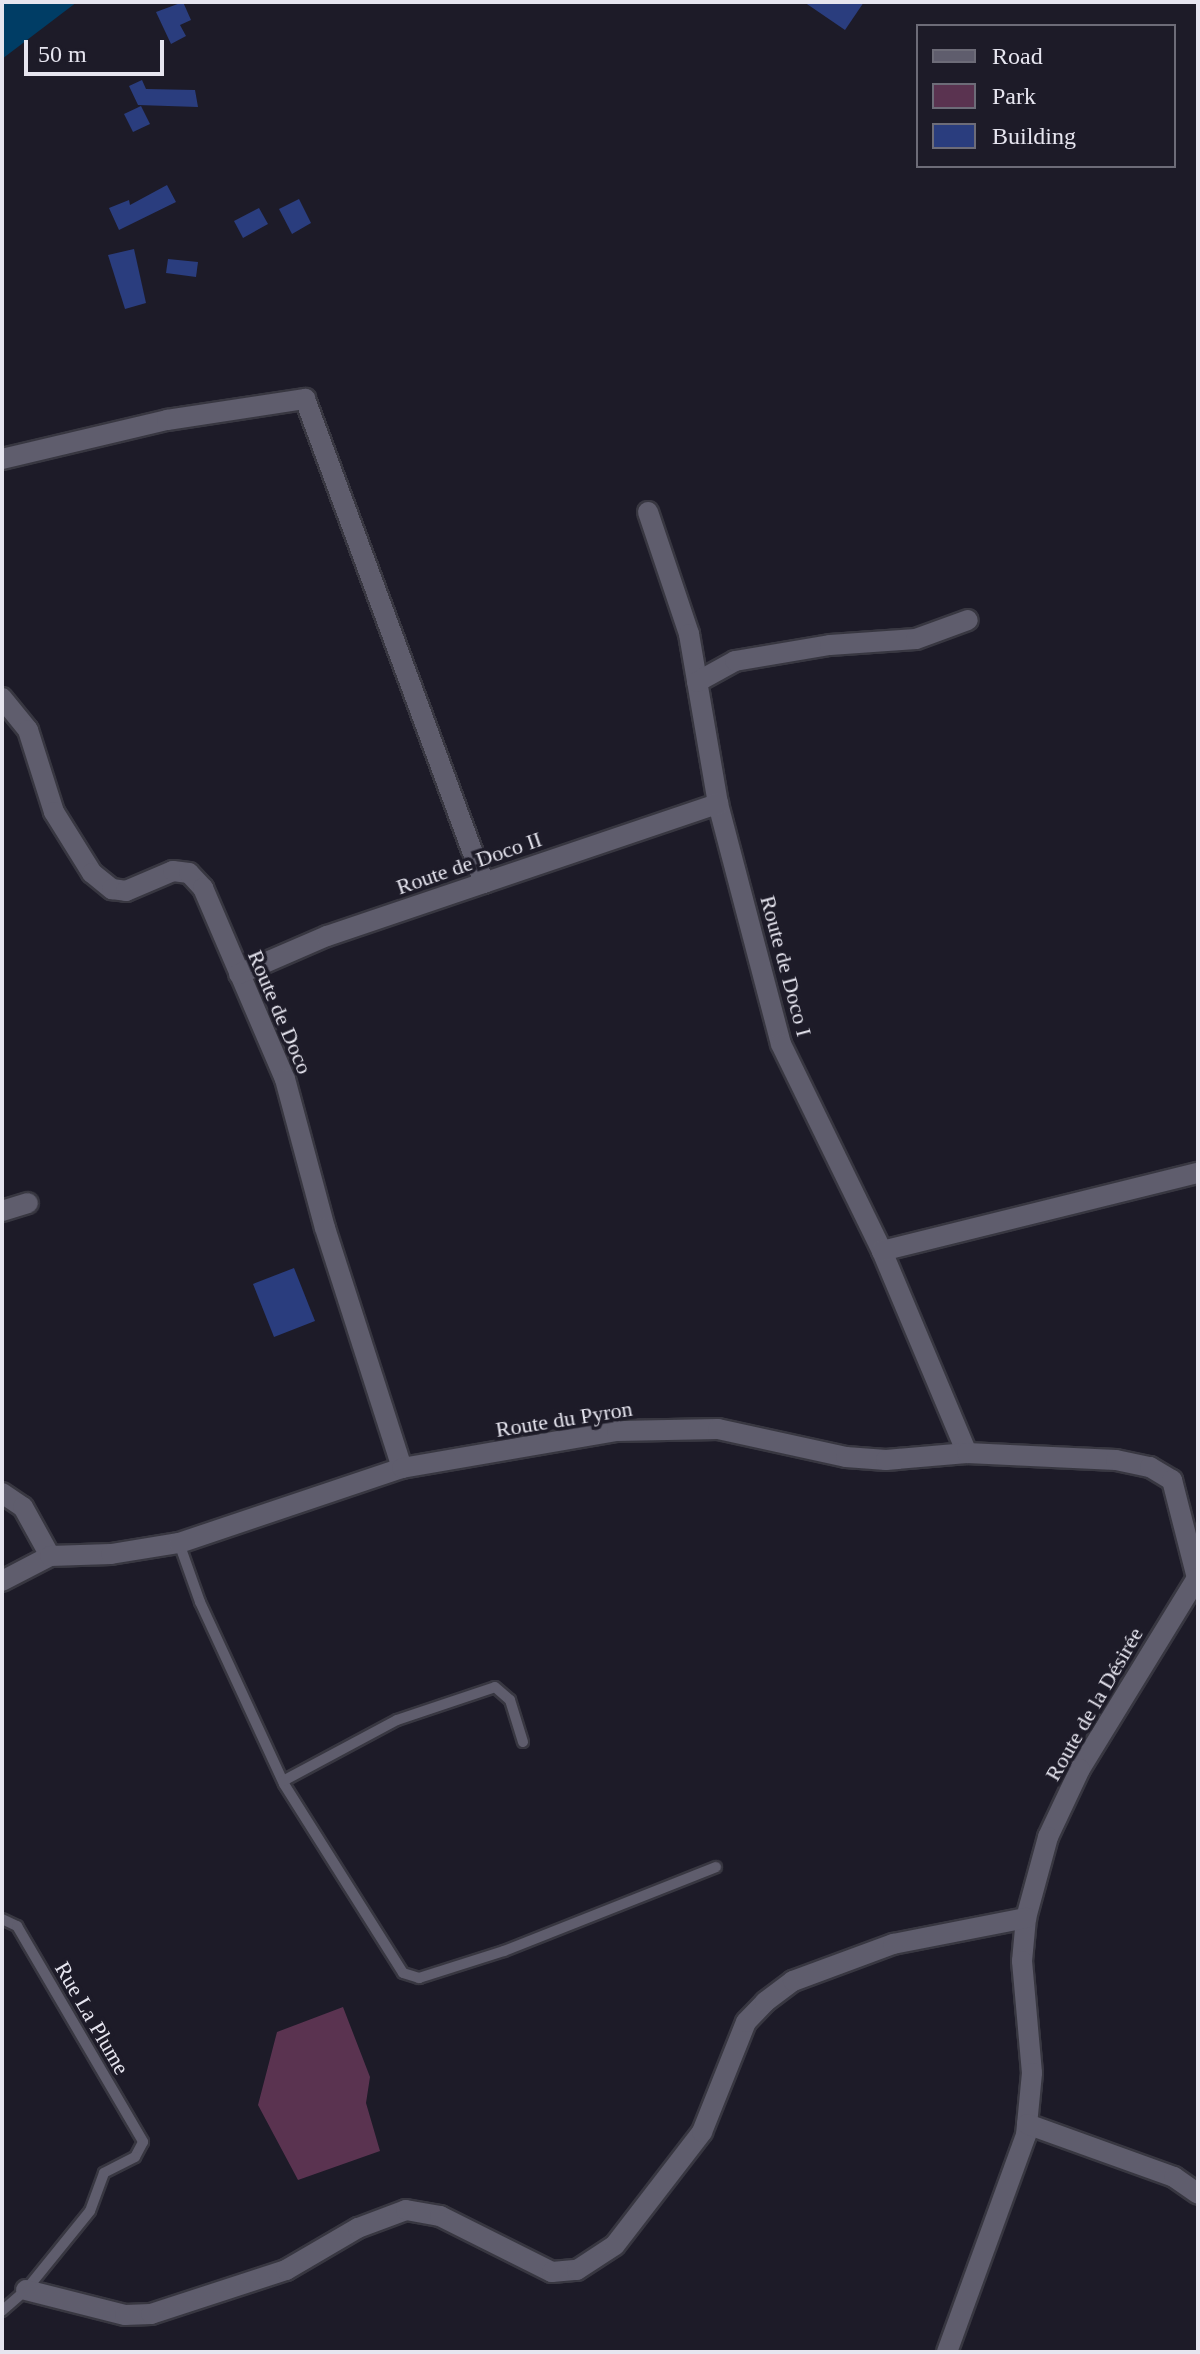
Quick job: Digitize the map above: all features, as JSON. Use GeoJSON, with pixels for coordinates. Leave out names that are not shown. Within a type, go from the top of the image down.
{"type":"FeatureCollection","features":[{"type":"Feature","properties":{"kind":"street"},"geometry":{"type":"LineString","coordinates":[[2,459],[167,420],[305,399],[484,883]]}},
{"type":"Feature","properties":{"kind":"street","name":"Route de Doco I"},"geometry":{"type":"LineString","coordinates":[[648,512],[685,620],[718,804],[781,1044],[882,1251],[967,1453]]}},
{"type":"Feature","properties":{"kind":"street"},"geometry":{"type":"LineString","coordinates":[[697,682],[735,661],[830,645],[916,639],[968,620]]}},
{"type":"Feature","properties":{"kind":"street","name":"Route de Doco"},"geometry":{"type":"LineString","coordinates":[[2,698],[28,730],[54,812],[92,873],[112,889],[126,891],[173,871],[189,873],[203,888],[285,1079],[325,1228],[402,1468]]}},
{"type":"Feature","properties":{"kind":"street","name":"Route de Doco II"},"geometry":{"type":"LineString","coordinates":[[239,974],[327,936],[718,804]]}},
{"type":"Feature","properties":{"kind":"street"},"geometry":{"type":"LineString","coordinates":[[882,1251],[1198,1173]]}},
{"type":"Feature","properties":{"kind":"street"},"geometry":{"type":"LineString","coordinates":[[2,1211],[28,1203]]}},
{"type":"Feature","properties":{"kind":"street","name":"Route du Pyron"},"geometry":{"type":"LineString","coordinates":[[2,1581],[50,1556],[111,1554],[179,1543],[402,1468],[617,1431],[670,1429],[718,1429],[846,1457],[886,1460],[967,1453],[1116,1460],[1150,1467],[1172,1480],[1188,1499],[1195,1549]]}},
{"type":"Feature","properties":{"kind":"street"},"geometry":{"type":"LineString","coordinates":[[2,1493],[23,1507],[50,1556]]}},
{"type":"Feature","properties":{"kind":"street","name":"Route de la Désirée"},"geometry":{"type":"LineString","coordinates":[[947,2352],[1027,2124],[1032,2073],[1022,1961],[1026,1918],[1048,1837],[1080,1769],[1197,1578],[1195,1549]]}},
{"type":"Feature","properties":{"kind":"street"},"geometry":{"type":"LineString","coordinates":[[26,2290],[125,2315],[151,2314],[286,2270],[358,2228],[406,2210],[440,2216],[552,2272],[588,2266],[615,2245],[702,2132],[746,2022],[765,2002],[793,1981],[893,1944],[1026,1918]]}},
{"type":"Feature","properties":{"kind":"street"},"geometry":{"type":"LineString","coordinates":[[1027,2124],[1174,2177],[1198,2194]]}},
{"type":"Feature","properties":{"kind":"lane"},"geometry":{"type":"LineString","coordinates":[[179,1543],[200,1602],[283,1781],[388,1955],[403,1973],[419,1978],[504,1951],[716,1867]]}},
{"type":"Feature","properties":{"kind":"lane"},"geometry":{"type":"LineString","coordinates":[[283,1781],[397,1720],[495,1687],[510,1700],[523,1742]]}},
{"type":"Feature","properties":{"kind":"lane","name":"Rue La Plume"},"geometry":{"type":"LineString","coordinates":[[2,1919],[17,1926],[143,2142],[135,2157],[104,2173],[90,2211],[26,2290]]}},
{"type":"Feature","properties":{"kind":"lane"},"geometry":{"type":"LineString","coordinates":[[2,2311],[26,2290]]}},
{"type":"Feature","properties":{"kind":"green space"},"geometry":{"type":"Polygon","coordinates":[[[343,2007],[370,2077],[366,2103],[380,2151],[298,2180],[258,2105],[277,2032],[343,2007]]]}},
{"type":"Feature","properties":{"kind":"water"},"geometry":{"type":"Polygon","coordinates":[[[2,2],[77,2],[2,59],[2,2]]]}},
{"type":"Feature","properties":{"kind":"building"},"geometry":{"type":"Polygon","coordinates":[[[183,2],[191,20],[180,25],[186,36],[171,44],[156,12],[183,2]]]}},
{"type":"Feature","properties":{"kind":"building"},"geometry":{"type":"Polygon","coordinates":[[[804,2],[864,2],[845,30],[804,2]]]}},
{"type":"Feature","properties":{"kind":"building"},"geometry":{"type":"Polygon","coordinates":[[[142,80],[146,89],[195,90],[198,107],[138,105],[129,86],[142,80]]]}},
{"type":"Feature","properties":{"kind":"building"},"geometry":{"type":"Polygon","coordinates":[[[141,106],[150,124],[133,132],[124,114],[141,106]]]}},
{"type":"Feature","properties":{"kind":"building"},"geometry":{"type":"Polygon","coordinates":[[[167,185],[176,202],[119,230],[109,208],[129,200],[130,205],[167,185]]]}},
{"type":"Feature","properties":{"kind":"building"},"geometry":{"type":"Polygon","coordinates":[[[299,199],[311,223],[292,234],[279,209],[299,199]]]}},
{"type":"Feature","properties":{"kind":"building"},"geometry":{"type":"Polygon","coordinates":[[[259,208],[268,224],[243,238],[234,221],[259,208]]]}},
{"type":"Feature","properties":{"kind":"building"},"geometry":{"type":"Polygon","coordinates":[[[134,249],[146,303],[125,309],[108,255],[134,249]]]}},
{"type":"Feature","properties":{"kind":"building"},"geometry":{"type":"Polygon","coordinates":[[[168,259],[198,262],[196,277],[166,273],[168,259]]]}},
{"type":"Feature","properties":{"kind":"building"},"geometry":{"type":"Polygon","coordinates":[[[294,1268],[315,1321],[274,1337],[253,1284],[294,1268]]]}}]}
